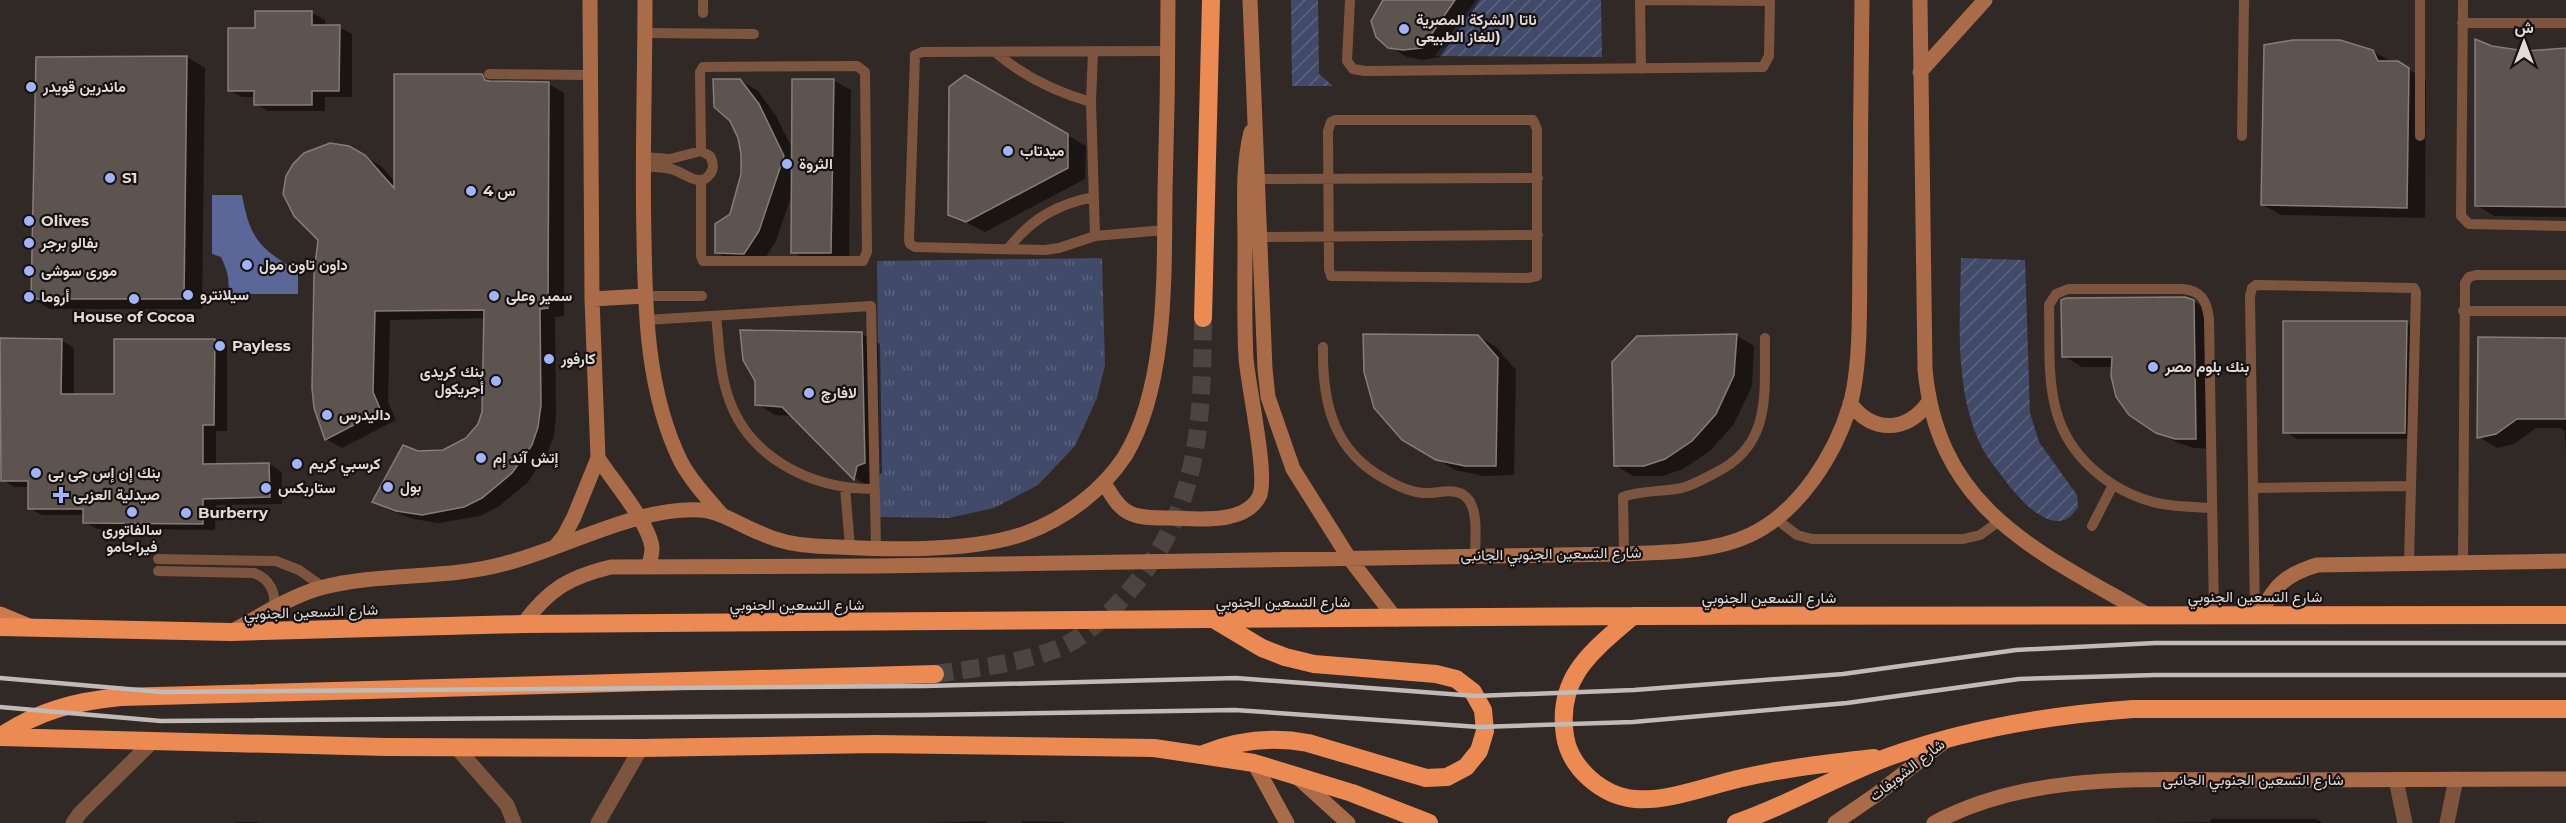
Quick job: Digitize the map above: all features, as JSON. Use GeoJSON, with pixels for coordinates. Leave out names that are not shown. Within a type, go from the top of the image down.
{"type":"FeatureCollection","features":[{"type":"Feature","properties":{"kind":"highway"},"geometry":{"type":"LineString","coordinates":[[1203,318],[1211,0]]}},
{"type":"Feature","properties":{"kind":"highway","name":"شارع التسعين الجنوبي"},"geometry":{"type":"LineString","coordinates":[[0,627],[231,632],[523,624],[1633,616],[2566,615]]}},
{"type":"Feature","properties":{"kind":"highway"},"geometry":{"type":"LineString","coordinates":[[1633,616],[1598,645],[1579,666],[1567,688],[1562,716],[1566,741],[1578,766],[1600,788],[1634,799],[1679,794],[1790,769],[1889,756]]}},
{"type":"Feature","properties":{"kind":"highway"},"geometry":{"type":"LineString","coordinates":[[1201,754],[1254,740],[1290,740],[1308,742],[1426,778],[1447,777],[1466,767],[1479,751],[1485,731],[1483,710],[1473,692],[1456,679],[1436,674],[1314,664],[1285,657],[1262,648],[1215,620]]}},
{"type":"Feature","properties":{"kind":"highway"},"geometry":{"type":"LineString","coordinates":[[0,737],[22,722],[45,712],[77,703],[121,697],[935,674]]}},
{"type":"Feature","properties":{"kind":"highway"},"geometry":{"type":"LineString","coordinates":[[1736,823],[1889,756],[1950,737],[2011,722],[2069,713],[2133,709],[2566,709]]}},
{"type":"Feature","properties":{"kind":"highway"},"geometry":{"type":"LineString","coordinates":[[0,737],[456,747],[641,748],[876,744],[1154,748],[1254,764],[1352,793],[1429,823]]}},
{"type":"Feature","properties":{"kind":"main road"},"geometry":{"type":"LineString","coordinates":[[0,614],[32,628]]}},
{"type":"Feature","properties":{"kind":"street"},"geometry":{"type":"LineString","coordinates":[[554,549],[574,517],[598,458],[592,299],[590,0]]}},
{"type":"Feature","properties":{"kind":"street"},"geometry":{"type":"LineString","coordinates":[[645,0],[642,162],[646,320],[658,397],[668,431],[682,463],[701,491],[723,516]]}},
{"type":"Feature","properties":{"kind":"street"},"geometry":{"type":"LineString","coordinates":[[231,632],[294,598],[323,587],[488,568],[554,549],[619,524],[687,510],[705,510],[771,538],[789,543],[849,547],[969,546],[998,542],[1028,532],[1056,518],[1105,484],[1127,453],[1144,411],[1155,368],[1162,314],[1165,230],[1168,0]]}},
{"type":"Feature","properties":{"kind":"street"},"geometry":{"type":"LineString","coordinates":[[1250,0],[1254,120],[1259,179],[1264,369],[1268,397],[1293,469],[1349,558],[1396,619]]}},
{"type":"Feature","properties":{"kind":"street","name":"شارع التسعين الجنوبي الجانبى"},"geometry":{"type":"LineString","coordinates":[[523,624],[546,596],[560,585],[585,573],[611,567],[878,566],[1624,554],[1706,548],[1751,534],[1775,518],[1809,484],[1830,453],[1850,403],[1854,380],[1859,301],[1862,0]]}},
{"type":"Feature","properties":{"kind":"street"},"geometry":{"type":"LineString","coordinates":[[1920,0],[1925,369],[1928,403],[1939,437],[1954,468],[1974,496],[1998,522],[2060,564],[2148,615]]}},
{"type":"Feature","properties":{"kind":"street"},"geometry":{"type":"LineString","coordinates":[[1920,72],[1985,0]]}},
{"type":"Feature","properties":{"kind":"street"},"geometry":{"type":"LineString","coordinates":[[1105,484],[1116,505],[1130,514],[1148,518],[1225,517],[1248,510],[1259,498],[1263,485],[1262,467],[1249,390],[1245,312],[1244,178],[1248,144],[1254,120]]}},
{"type":"Feature","properties":{"kind":"street"},"geometry":{"type":"LineString","coordinates":[[592,299],[645,296]]}},
{"type":"Feature","properties":{"kind":"street"},"geometry":{"type":"LineString","coordinates":[[1850,403],[1866,420],[1889,426],[1912,420],[1928,403]]}},
{"type":"Feature","properties":{"kind":"street"},"geometry":{"type":"LineString","coordinates":[[598,458],[628,503],[642,518],[652,548],[649,567]]}},
{"type":"Feature","properties":{"kind":"street"},"geometry":{"type":"LineString","coordinates":[[876,547],[878,566]]}},
{"type":"Feature","properties":{"kind":"street"},"geometry":{"type":"LineString","coordinates":[[2257,615],[2283,580],[2297,571],[2317,565],[2566,561]]}},
{"type":"Feature","properties":{"kind":"street","name":"شارع الشويفات"},"geometry":{"type":"LineString","coordinates":[[1835,823],[1877,794],[1950,737]]}},
{"type":"Feature","properties":{"kind":"street"},"geometry":{"type":"LineString","coordinates":[[73,823],[80,813],[153,741]]}},
{"type":"Feature","properties":{"kind":"street"},"geometry":{"type":"LineString","coordinates":[[456,747],[507,805],[514,823]]}},
{"type":"Feature","properties":{"kind":"street"},"geometry":{"type":"LineString","coordinates":[[598,823],[641,748]]}},
{"type":"Feature","properties":{"kind":"street"},"geometry":{"type":"LineString","coordinates":[[1254,764],[1287,823]]}},
{"type":"Feature","properties":{"kind":"street"},"geometry":{"type":"LineString","coordinates":[[1296,776],[1348,823]]}},
{"type":"Feature","properties":{"kind":"street"},"geometry":{"type":"LineString","coordinates":[[2447,823],[2456,779]]}},
{"type":"Feature","properties":{"kind":"street","name":"شارع التسعين الجنوبي الجانبى"},"geometry":{"type":"LineString","coordinates":[[1940,820],[1981,802],[2018,791],[2096,782],[2566,779]]}},
{"type":"Feature","properties":{"kind":"street"},"geometry":{"type":"LineString","coordinates":[[2396,780],[2405,823]]}},
{"type":"Feature","properties":{"kind":"lane"},"geometry":{"type":"LineString","coordinates":[[703,0],[703,13]]}},
{"type":"Feature","properties":{"kind":"lane"},"geometry":{"type":"LineString","coordinates":[[1350,0],[1347,61],[1353,69],[1365,71],[1641,69],[1763,67],[1769,56],[1770,1],[1640,0],[1641,69]]}},
{"type":"Feature","properties":{"kind":"lane"},"geometry":{"type":"LineString","coordinates":[[2241,136],[2244,0]]}},
{"type":"Feature","properties":{"kind":"lane"},"geometry":{"type":"LineString","coordinates":[[2420,0],[2420,136]]}},
{"type":"Feature","properties":{"kind":"lane"},"geometry":{"type":"LineString","coordinates":[[2463,0],[2461,216],[2469,224],[2566,226]]}},
{"type":"Feature","properties":{"kind":"lane"},"geometry":{"type":"LineString","coordinates":[[2462,23],[2566,23]]}},
{"type":"Feature","properties":{"kind":"lane"},"geometry":{"type":"LineString","coordinates":[[645,33],[754,34]]}},
{"type":"Feature","properties":{"kind":"lane"},"geometry":{"type":"LineString","coordinates":[[1165,230],[1120,232],[1095,236],[1053,249],[915,247],[910,244],[909,240],[915,55],[922,52],[1168,51]]}},
{"type":"Feature","properties":{"kind":"lane"},"geometry":{"type":"LineString","coordinates":[[995,52],[1037,81],[1070,96],[1091,102]]}},
{"type":"Feature","properties":{"kind":"lane"},"geometry":{"type":"LineString","coordinates":[[1093,52],[1091,102],[1095,236]]}},
{"type":"Feature","properties":{"kind":"lane"},"geometry":{"type":"LineString","coordinates":[[701,151],[700,72],[703,67],[856,66],[866,72],[867,252],[863,261],[703,261],[701,256],[701,180]]}},
{"type":"Feature","properties":{"kind":"lane"},"geometry":{"type":"LineString","coordinates":[[489,74],[591,75]]}},
{"type":"Feature","properties":{"kind":"lane"},"geometry":{"type":"LineString","coordinates":[[1340,120],[1533,120],[1537,129],[1537,276],[1528,278],[1335,278],[1329,274],[1328,179],[1329,125],[1331,122],[1340,120]]}},
{"type":"Feature","properties":{"kind":"lane"},"geometry":{"type":"LineString","coordinates":[[701,151],[710,156],[713,166],[710,175],[701,180],[691,179],[682,172],[669,168],[642,162],[670,159],[701,151]]}},
{"type":"Feature","properties":{"kind":"lane"},"geometry":{"type":"LineString","coordinates":[[1259,179],[1538,178]]}},
{"type":"Feature","properties":{"kind":"lane"},"geometry":{"type":"LineString","coordinates":[[1008,249],[1036,219],[1074,201],[1094,197]]}},
{"type":"Feature","properties":{"kind":"lane"},"geometry":{"type":"LineString","coordinates":[[1261,237],[1538,235]]}},
{"type":"Feature","properties":{"kind":"lane"},"geometry":{"type":"LineString","coordinates":[[2463,562],[2465,282],[2469,277],[2566,275]]}},
{"type":"Feature","properties":{"kind":"lane"},"geometry":{"type":"LineString","coordinates":[[2257,615],[2250,296],[2252,288],[2259,285],[2414,288],[2416,292],[2409,486],[2409,563]]}},
{"type":"Feature","properties":{"kind":"lane"},"geometry":{"type":"LineString","coordinates":[[2212,508],[2143,499],[2113,485],[2077,452],[2065,433],[2056,411],[2052,389],[2049,304],[2061,290],[2189,290],[2205,299],[2209,319],[2214,615]]}},
{"type":"Feature","properties":{"kind":"lane"},"geometry":{"type":"LineString","coordinates":[[645,296],[702,296]]}},
{"type":"Feature","properties":{"kind":"lane"},"geometry":{"type":"LineString","coordinates":[[646,320],[871,306],[876,547]]}},
{"type":"Feature","properties":{"kind":"lane"},"geometry":{"type":"LineString","coordinates":[[2463,311],[2566,311]]}},
{"type":"Feature","properties":{"kind":"lane"},"geometry":{"type":"LineString","coordinates":[[716,315],[726,392],[734,412],[752,441],[776,462],[808,477],[845,487],[874,489]]}},
{"type":"Feature","properties":{"kind":"lane"},"geometry":{"type":"LineString","coordinates":[[1624,554],[1623,498],[1684,487],[1730,466],[1747,451],[1759,430],[1764,405],[1765,338]]}},
{"type":"Feature","properties":{"kind":"lane"},"geometry":{"type":"LineString","coordinates":[[1323,347],[1323,382],[1342,443],[1356,460],[1400,488],[1424,493],[1455,492],[1469,500],[1473,509],[1475,556]]}},
{"type":"Feature","properties":{"kind":"lane"},"geometry":{"type":"LineString","coordinates":[[2092,526],[2113,485]]}},
{"type":"Feature","properties":{"kind":"lane"},"geometry":{"type":"LineString","coordinates":[[2253,488],[2409,486]]}},
{"type":"Feature","properties":{"kind":"lane"},"geometry":{"type":"LineString","coordinates":[[845,487],[849,547]]}},
{"type":"Feature","properties":{"kind":"lane"},"geometry":{"type":"LineString","coordinates":[[1775,518],[1797,535],[1812,539],[1963,539],[1980,535],[1998,522]]}},
{"type":"Feature","properties":{"kind":"lane"},"geometry":{"type":"LineString","coordinates":[[158,560],[276,561],[299,570],[323,587]]}},
{"type":"Feature","properties":{"kind":"lane"},"geometry":{"type":"LineString","coordinates":[[158,571],[254,573],[261,576],[272,587],[274,609]]}},
{"type":"Feature","properties":{"kind":"green space"},"geometry":{"type":"Polygon","coordinates":[[[1291,0],[1318,0],[1319,74],[1333,86],[1292,86],[1291,0]]]}},
{"type":"Feature","properties":{"kind":"green space"},"geometry":{"type":"Polygon","coordinates":[[[1476,0],[1601,0],[1602,57],[1435,56],[1476,0]]]}},
{"type":"Feature","properties":{"kind":"green space"},"geometry":{"type":"Polygon","coordinates":[[[1102,258],[1105,365],[1097,398],[1075,446],[1038,485],[994,508],[949,518],[880,517],[877,261],[1102,258]]]}},
{"type":"Feature","properties":{"kind":"green space"},"geometry":{"type":"Polygon","coordinates":[[[1961,258],[2025,260],[2030,413],[2039,442],[2077,495],[2078,507],[2070,516],[2061,521],[2046,518],[2025,504],[1987,456],[1975,431],[1963,382],[1960,332],[1961,258]]]}},
{"type":"Feature","properties":{"kind":"shaded area"},"geometry":{"type":"Polygon","coordinates":[[[212,195],[242,195],[253,233],[274,256],[298,271],[298,294],[228,294],[225,266],[221,257],[212,254],[212,195]]]}},
{"type":"Feature","properties":{"kind":"building","name":"ناتا (الشركة المصرية للغاز الطبيعى)"},"geometry":{"type":"Polygon","coordinates":[[[1383,0],[1455,0],[1422,48],[1403,50],[1388,48],[1376,37],[1371,21],[1383,0]]]}},
{"type":"Feature","properties":{"kind":"building"},"geometry":{"type":"Polygon","coordinates":[[[255,11],[312,11],[312,25],[340,25],[339,91],[312,91],[312,105],[254,105],[254,91],[228,91],[228,28],[255,28],[255,11]]]}},
{"type":"Feature","properties":{"kind":"building"},"geometry":{"type":"Polygon","coordinates":[[[2475,39],[2492,46],[2525,51],[2566,48],[2566,207],[2475,206],[2475,39]]]}},
{"type":"Feature","properties":{"kind":"building"},"geometry":{"type":"Polygon","coordinates":[[[2293,40],[2340,40],[2373,50],[2378,61],[2398,61],[2409,68],[2407,208],[2261,205],[2264,45],[2293,40]]]}},
{"type":"Feature","properties":{"kind":"building","name":"S1"},"geometry":{"type":"Polygon","coordinates":[[[187,56],[184,299],[31,299],[36,57],[187,56]]]}},
{"type":"Feature","properties":{"kind":"building"},"geometry":{"type":"Polygon","coordinates":[[[394,74],[482,74],[485,80],[489,81],[549,82],[548,308],[540,309],[541,405],[538,427],[532,445],[512,473],[482,498],[464,507],[422,515],[396,511],[372,502],[403,445],[418,451],[443,450],[466,438],[478,424],[482,412],[484,310],[375,311],[373,392],[381,411],[325,440],[314,408],[312,388],[314,273],[318,240],[294,216],[283,194],[286,176],[293,164],[304,153],[330,143],[349,146],[365,155],[394,188],[394,74]]]}},
{"type":"Feature","properties":{"kind":"building","name":"ميدتاب"},"geometry":{"type":"Polygon","coordinates":[[[965,75],[1068,134],[1068,168],[966,222],[948,215],[949,87],[965,75]]]}},
{"type":"Feature","properties":{"kind":"building"},"geometry":{"type":"Polygon","coordinates":[[[713,79],[740,79],[759,104],[784,156],[759,231],[744,254],[715,253],[715,224],[730,214],[741,174],[741,154],[738,138],[730,121],[714,107],[713,79]]]}},
{"type":"Feature","properties":{"kind":"building"},"geometry":{"type":"Polygon","coordinates":[[[792,79],[834,79],[831,253],[791,253],[792,79]]]}},
{"type":"Feature","properties":{"kind":"building","name":"بنك بلوم مصر"},"geometry":{"type":"Polygon","coordinates":[[[2185,297],[2194,300],[2196,439],[2175,439],[2156,433],[2129,415],[2116,397],[2111,376],[2112,357],[2062,357],[2061,300],[2066,298],[2185,297]]]}},
{"type":"Feature","properties":{"kind":"building"},"geometry":{"type":"Polygon","coordinates":[[[2283,321],[2407,321],[2405,433],[2283,433],[2283,321]]]}},
{"type":"Feature","properties":{"kind":"building","name":"لافارﭺ"},"geometry":{"type":"Polygon","coordinates":[[[740,330],[862,332],[865,463],[857,466],[854,480],[782,407],[755,405],[755,381],[743,360],[740,330]]]}},
{"type":"Feature","properties":{"kind":"building"},"geometry":{"type":"Polygon","coordinates":[[[1363,334],[1478,335],[1498,358],[1496,466],[1465,466],[1436,460],[1402,440],[1374,408],[1364,372],[1363,334]]]}},
{"type":"Feature","properties":{"kind":"building"},"geometry":{"type":"Polygon","coordinates":[[[1737,334],[1734,375],[1716,414],[1692,441],[1665,459],[1644,466],[1614,466],[1612,362],[1637,336],[1737,334]]]}},
{"type":"Feature","properties":{"kind":"building"},"geometry":{"type":"Polygon","coordinates":[[[2478,337],[2566,338],[2566,419],[2517,419],[2496,434],[2477,438],[2478,337]]]}},
{"type":"Feature","properties":{"kind":"building"},"geometry":{"type":"Polygon","coordinates":[[[0,338],[62,339],[61,394],[114,394],[114,339],[215,339],[214,425],[203,425],[203,464],[269,463],[270,497],[203,499],[203,524],[83,523],[83,509],[28,509],[28,481],[1,481],[0,338]]]}},
{"type":"Feature","properties":{"kind":"tunnel"},"geometry":{"type":"LineString","coordinates":[[935,674],[1013,662],[1067,644],[1110,612],[1149,566],[1168,534],[1182,501],[1192,467],[1201,395],[1203,318]]}},
{"type":"Feature","properties":{"kind":"railway"},"geometry":{"type":"LineString","coordinates":[[0,678],[162,692],[925,686],[1236,678],[1476,696],[1634,690],[1843,674],[2016,650],[2155,643],[2566,643]]}},
{"type":"Feature","properties":{"kind":"railway"},"geometry":{"type":"LineString","coordinates":[[0,707],[161,721],[923,715],[1235,710],[1479,727],[1633,722],[1847,703],[2019,679],[2155,675],[2566,675]]}},
{"type":"Feature","properties":{"kind":"place","name":"ناتا (الشركة المصرية للغاز الطبيعى)"},"geometry":{"type":"Point","coordinates":[1404,29]}},
{"type":"Feature","properties":{"kind":"place","name":"ماندرين قويدر"},"geometry":{"type":"Point","coordinates":[31,87]}},
{"type":"Feature","properties":{"kind":"place","name":"ميدتاب"},"geometry":{"type":"Point","coordinates":[1008,151]}},
{"type":"Feature","properties":{"kind":"place","name":"الثروة"},"geometry":{"type":"Point","coordinates":[787,164]}},
{"type":"Feature","properties":{"kind":"place","name":"S1"},"geometry":{"type":"Point","coordinates":[110,178]}},
{"type":"Feature","properties":{"kind":"place","name":"س 4"},"geometry":{"type":"Point","coordinates":[471,191]}},
{"type":"Feature","properties":{"kind":"place","name":"Olives"},"geometry":{"type":"Point","coordinates":[29,221]}},
{"type":"Feature","properties":{"kind":"place","name":"بفالو برجر"},"geometry":{"type":"Point","coordinates":[29,243]}},
{"type":"Feature","properties":{"kind":"place","name":"داون تاون مول"},"geometry":{"type":"Point","coordinates":[247,265]}},
{"type":"Feature","properties":{"kind":"place","name":"مورى سوشى"},"geometry":{"type":"Point","coordinates":[29,271]}},
{"type":"Feature","properties":{"kind":"place","name":"سيلانترو"},"geometry":{"type":"Point","coordinates":[188,295]}},
{"type":"Feature","properties":{"kind":"place","name":"سمير وعلى"},"geometry":{"type":"Point","coordinates":[494,296]}},
{"type":"Feature","properties":{"kind":"place","name":"أروما"},"geometry":{"type":"Point","coordinates":[29,297]}},
{"type":"Feature","properties":{"kind":"place","name":"House of Cocoa"},"geometry":{"type":"Point","coordinates":[134,299]}},
{"type":"Feature","properties":{"kind":"place","name":"Payless"},"geometry":{"type":"Point","coordinates":[220,346]}},
{"type":"Feature","properties":{"kind":"place","name":"كارفور"},"geometry":{"type":"Point","coordinates":[549,359]}},
{"type":"Feature","properties":{"kind":"place","name":"بنك بلوم مصر"},"geometry":{"type":"Point","coordinates":[2153,367]}},
{"type":"Feature","properties":{"kind":"place","name":"بنك كريدى أجريكول"},"geometry":{"type":"Point","coordinates":[496,381]}},
{"type":"Feature","properties":{"kind":"place","name":"لافارﭺ"},"geometry":{"type":"Point","coordinates":[809,393]}},
{"type":"Feature","properties":{"kind":"place","name":"داليدرس"},"geometry":{"type":"Point","coordinates":[327,415]}},
{"type":"Feature","properties":{"kind":"place","name":"إتش آند إم"},"geometry":{"type":"Point","coordinates":[481,458]}},
{"type":"Feature","properties":{"kind":"place","name":"كرسبي كريم"},"geometry":{"type":"Point","coordinates":[297,464]}},
{"type":"Feature","properties":{"kind":"place","name":"بنك إن إس جى بى"},"geometry":{"type":"Point","coordinates":[36,473]}},
{"type":"Feature","properties":{"kind":"place","name":"بول"},"geometry":{"type":"Point","coordinates":[388,487]}},
{"type":"Feature","properties":{"kind":"place","name":"ستاربكس"},"geometry":{"type":"Point","coordinates":[266,488]}},
{"type":"Feature","properties":{"kind":"place","name":"صيدلية العزبى"},"geometry":{"type":"Point","coordinates":[61,495]}},
{"type":"Feature","properties":{"kind":"place","name":"سالفاتورى فيراجامو"},"geometry":{"type":"Point","coordinates":[132,512]}},
{"type":"Feature","properties":{"kind":"place","name":"Burberry"},"geometry":{"type":"Point","coordinates":[186,513]}}]}
